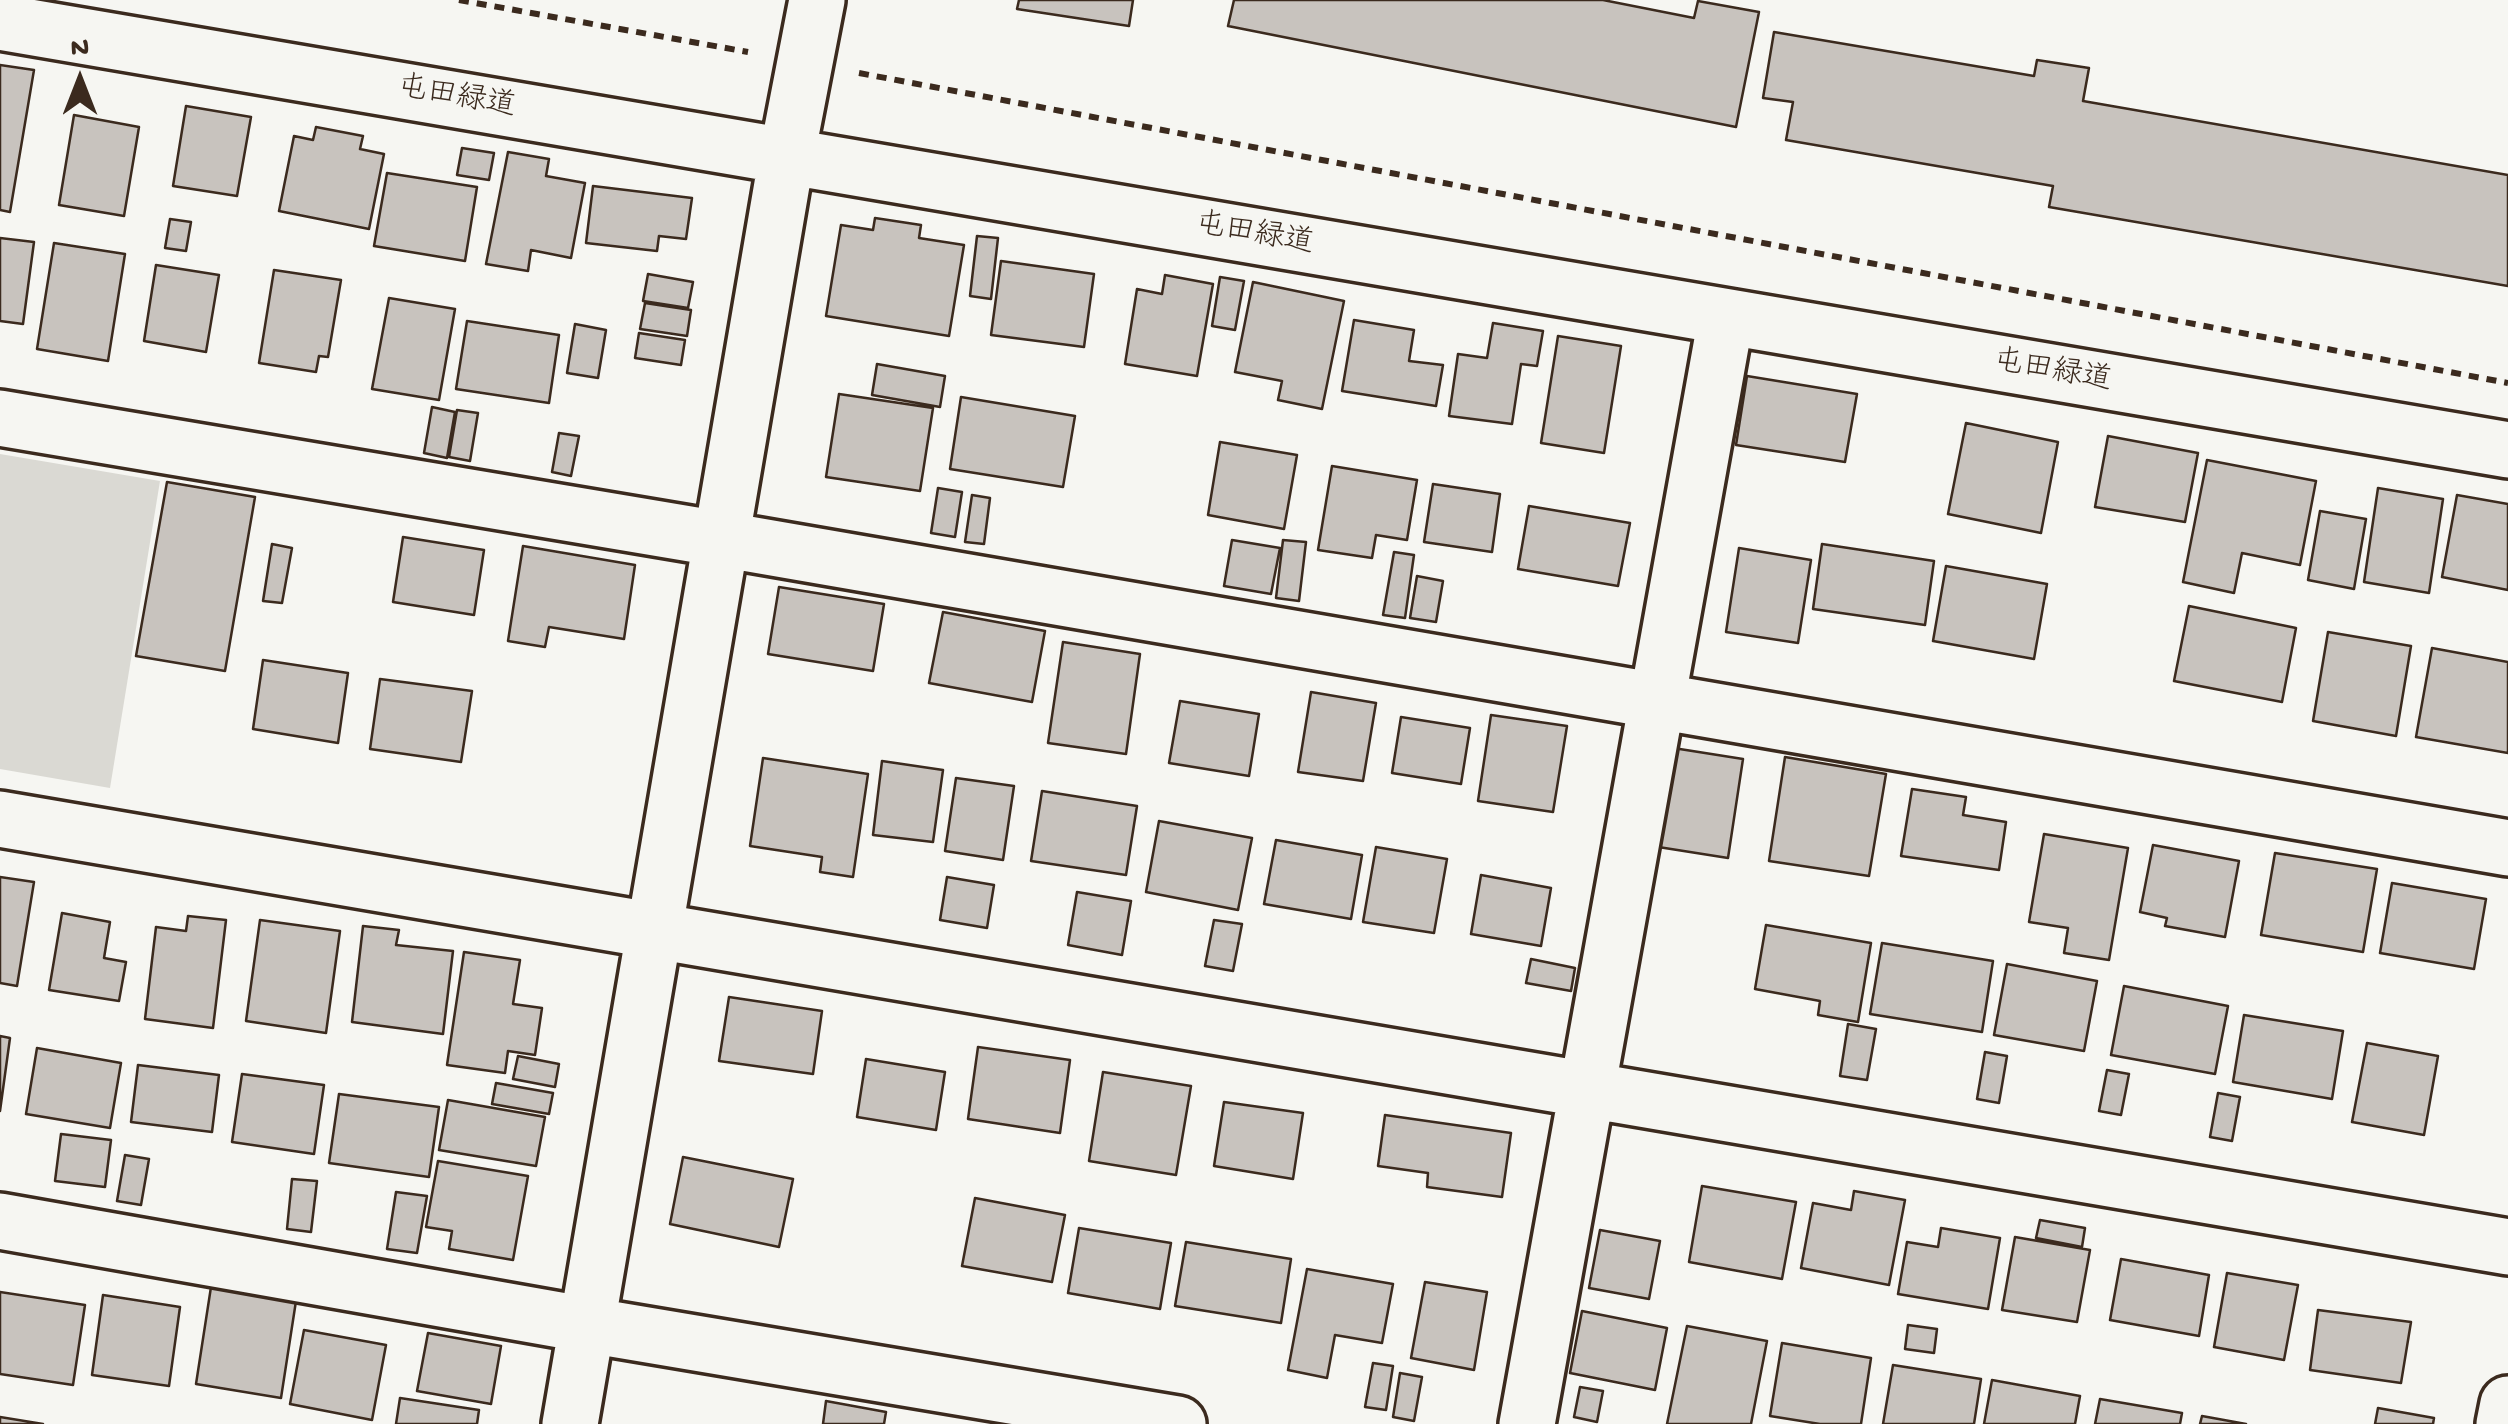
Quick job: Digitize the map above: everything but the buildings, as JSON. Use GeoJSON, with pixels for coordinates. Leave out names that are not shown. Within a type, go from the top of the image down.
{"type":"FeatureCollection","features":[{"type":"Feature","properties":{"kind":"street"},"geometry":{"type":"LineString","coordinates":[[570,1424],[720,538],[817,0]]}},
{"type":"Feature","properties":{"kind":"street","name":"屯田緑道"},"geometry":{"type":"LineString","coordinates":[[0,22],[2508,450]]}},
{"type":"Feature","properties":{"kind":"street"},"geometry":{"type":"LineString","coordinates":[[1528,1424],[1726,318]]}},
{"type":"Feature","properties":{"kind":"street"},"geometry":{"type":"LineString","coordinates":[[0,418],[720,538],[2508,848]]}},
{"type":"Feature","properties":{"kind":"street"},"geometry":{"type":"LineString","coordinates":[[0,819],[2508,1247]]}},
{"type":"Feature","properties":{"kind":"street"},"geometry":{"type":"LineString","coordinates":[[0,1221],[1178,1424]]}},
{"type":"Feature","properties":{"kind":"street"},"geometry":{"type":"LineString","coordinates":[[2504,1424],[2508,1404]]}},
{"type":"Feature","properties":{"kind":"path"},"geometry":{"type":"LineString","coordinates":[[459,0],[2508,383]]}},
{"type":"Feature","properties":{"kind":"shaded area"},"geometry":{"type":"Polygon","coordinates":[[[0,454],[160,481],[110,788],[0,769],[0,454]]]}}]}
